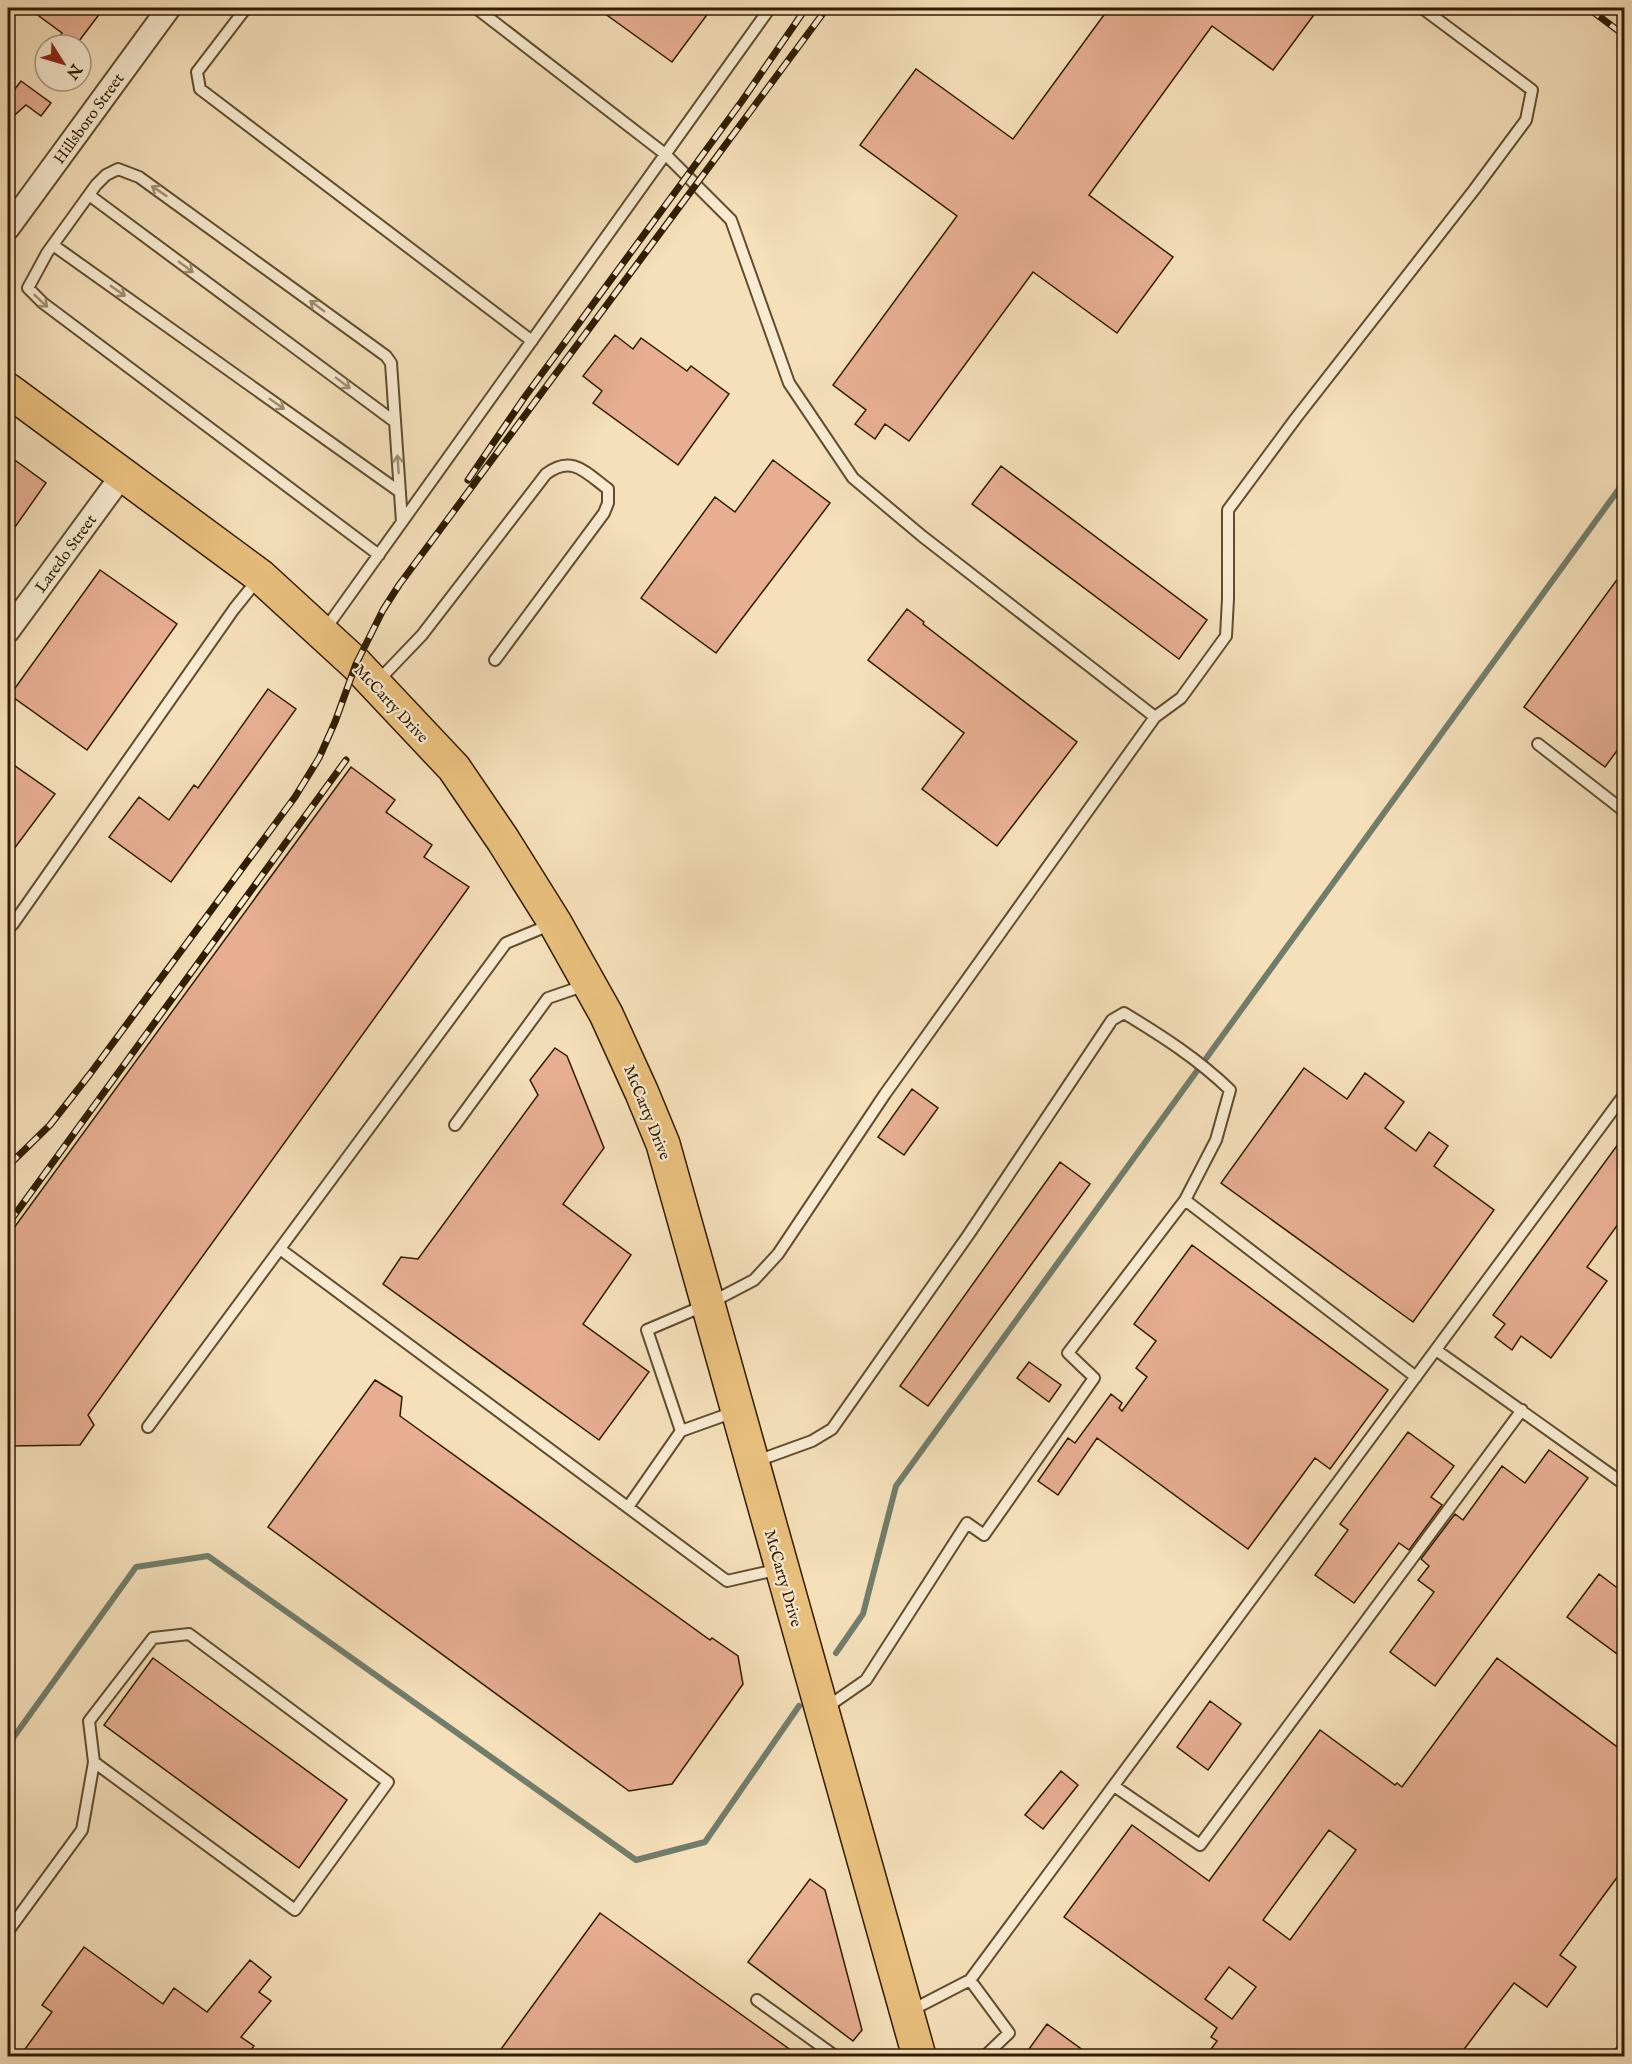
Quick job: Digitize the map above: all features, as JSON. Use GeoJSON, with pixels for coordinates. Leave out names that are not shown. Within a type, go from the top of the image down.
{"type":"FeatureCollection","features":[{"type":"Feature","properties":{"kind":"main road","name":"McCarty Drive"},"geometry":{"type":"LineString","coordinates":[[8,390],[260,576],[375,685],[454,768],[555,923],[606,1014],[663,1144],[919,2056]]}},
{"type":"Feature","properties":{"kind":"street","name":"Hillsboro Street"},"geometry":{"type":"LineString","coordinates":[[8,228],[170,8]]}},
{"type":"Feature","properties":{"kind":"street","name":"Laredo Street"},"geometry":{"type":"LineString","coordinates":[[8,631],[123,474]]}},
{"type":"Feature","properties":{"kind":"lane"},"geometry":{"type":"LineString","coordinates":[[246,8],[197,72],[200,89],[532,341]]}},
{"type":"Feature","properties":{"kind":"lane"},"geometry":{"type":"LineString","coordinates":[[476,8],[665,154],[731,220],[789,384],[853,478],[922,536],[1155,717]]}},
{"type":"Feature","properties":{"kind":"lane"},"geometry":{"type":"LineString","coordinates":[[322,634],[771,8]]}},
{"type":"Feature","properties":{"kind":"lane"},"geometry":{"type":"LineString","coordinates":[[681,1431],[647,1330],[708,1304],[754,1280],[778,1254],[885,1094],[1155,717],[1181,698],[1226,636],[1228,510],[1296,418],[1526,120],[1532,90],[1422,8]]}},
{"type":"Feature","properties":{"kind":"lane"},"geometry":{"type":"LineString","coordinates":[[379,555],[43,303],[28,288],[53,245],[106,175],[118,169],[139,177],[386,356],[391,363],[402,522]]}},
{"type":"Feature","properties":{"kind":"lane"},"geometry":{"type":"LineString","coordinates":[[89,195],[395,422]]}},
{"type":"Feature","properties":{"kind":"lane"},"geometry":{"type":"LineString","coordinates":[[53,245],[400,492]]}},
{"type":"Feature","properties":{"kind":"lane"},"geometry":{"type":"LineString","coordinates":[[375,685],[422,635],[546,474],[556,466],[566,464],[578,467],[608,489],[608,503],[604,513],[495,660]]}},
{"type":"Feature","properties":{"kind":"lane"},"geometry":{"type":"LineString","coordinates":[[8,928],[234,609],[260,576]]}},
{"type":"Feature","properties":{"kind":"lane"},"geometry":{"type":"LineString","coordinates":[[1538,744],[1624,811]]}},
{"type":"Feature","properties":{"kind":"lane"},"geometry":{"type":"LineString","coordinates":[[148,1428],[506,943],[555,923]]}},
{"type":"Feature","properties":{"kind":"lane"},"geometry":{"type":"LineString","coordinates":[[455,1125],[548,998],[589,984]]}},
{"type":"Feature","properties":{"kind":"lane"},"geometry":{"type":"LineString","coordinates":[[752,1463],[812,1441],[832,1429],[969,1234],[1112,1020],[1124,1013],[1191,1056],[1230,1090],[1216,1140],[1185,1200],[1068,1353],[1094,1378],[984,1535],[967,1523],[866,1680],[822,1711]]}},
{"type":"Feature","properties":{"kind":"lane"},"geometry":{"type":"LineString","coordinates":[[907,2012],[970,1980],[1624,1095]]}},
{"type":"Feature","properties":{"kind":"lane"},"geometry":{"type":"LineString","coordinates":[[1185,1200],[1416,1377]]}},
{"type":"Feature","properties":{"kind":"lane"},"geometry":{"type":"LineString","coordinates":[[280,1249],[728,1581],[782,1568]]}},
{"type":"Feature","properties":{"kind":"lane"},"geometry":{"type":"LineString","coordinates":[[1436,1350],[1624,1484]]}},
{"type":"Feature","properties":{"kind":"lane"},"geometry":{"type":"LineString","coordinates":[[1114,1786],[1200,1845],[1522,1410]]}},
{"type":"Feature","properties":{"kind":"lane"},"geometry":{"type":"LineString","coordinates":[[628,1507],[681,1431],[738,1411]]}},
{"type":"Feature","properties":{"kind":"lane"},"geometry":{"type":"LineString","coordinates":[[8,1931],[82,1830],[94,1762],[89,1721],[153,1638],[189,1634],[387,1782],[296,1910],[94,1762]]}},
{"type":"Feature","properties":{"kind":"lane"},"geometry":{"type":"LineString","coordinates":[[970,1980],[1009,2033],[985,2056]]}},
{"type":"Feature","properties":{"kind":"lane"},"geometry":{"type":"LineString","coordinates":[[757,2000],[835,2056]]}},
{"type":"Feature","properties":{"kind":"lane"},"geometry":{"type":"LineString","coordinates":[[1618,2056],[1624,2048]]}},
{"type":"Feature","properties":{"kind":"building"},"geometry":{"type":"Polygon","coordinates":[[[28,8],[104,8],[85,33],[62,33],[28,8]]]}},
{"type":"Feature","properties":{"kind":"building"},"geometry":{"type":"Polygon","coordinates":[[[597,8],[712,8],[672,62],[597,8]]]}},
{"type":"Feature","properties":{"kind":"building"},"geometry":{"type":"Polygon","coordinates":[[[1109,8],[1319,8],[1273,70],[1212,26],[1089,195],[1173,257],[1117,333],[1033,272],[909,441],[885,424],[875,439],[855,424],[866,410],[833,385],[957,216],[860,145],[916,69],[1013,139],[1109,8]]]}},
{"type":"Feature","properties":{"kind":"building"},"geometry":{"type":"Polygon","coordinates":[[[21,81],[33,90],[33,93],[37,93],[51,103],[41,116],[26,105],[8,121],[8,98],[21,81]]]}},
{"type":"Feature","properties":{"kind":"building"},"geometry":{"type":"Polygon","coordinates":[[[615,335],[633,349],[641,338],[687,371],[691,366],[729,394],[678,465],[593,403],[602,391],[583,376],[615,335]]]}},
{"type":"Feature","properties":{"kind":"building"},"geometry":{"type":"Polygon","coordinates":[[[8,455],[46,483],[8,537],[8,455]]]}},
{"type":"Feature","properties":{"kind":"building"},"geometry":{"type":"Polygon","coordinates":[[[773,460],[830,503],[716,653],[641,598],[715,497],[735,512],[773,460]]]}},
{"type":"Feature","properties":{"kind":"building"},"geometry":{"type":"Polygon","coordinates":[[[1001,466],[1207,620],[1179,659],[972,504],[1001,466]]]}},
{"type":"Feature","properties":{"kind":"building"},"geometry":{"type":"Polygon","coordinates":[[[100,570],[177,624],[87,750],[10,695],[100,570]]]}},
{"type":"Feature","properties":{"kind":"building"},"geometry":{"type":"Polygon","coordinates":[[[1624,570],[1624,741],[1605,767],[1524,707],[1624,570]]]}},
{"type":"Feature","properties":{"kind":"building"},"geometry":{"type":"Polygon","coordinates":[[[907,609],[924,622],[923,624],[1077,742],[997,846],[922,789],[964,733],[868,660],[907,609]]]}},
{"type":"Feature","properties":{"kind":"building"},"geometry":{"type":"Polygon","coordinates":[[[268,689],[296,709],[171,882],[109,837],[139,797],[169,820],[194,785],[198,788],[268,689]]]}},
{"type":"Feature","properties":{"kind":"building"},"geometry":{"type":"Polygon","coordinates":[[[8,761],[55,794],[8,857],[8,761]]]}},
{"type":"Feature","properties":{"kind":"building"},"geometry":{"type":"Polygon","coordinates":[[[351,767],[395,800],[386,812],[432,845],[424,857],[469,887],[88,1415],[94,1425],[80,1445],[8,1446],[8,1236],[351,767]]]}},
{"type":"Feature","properties":{"kind":"building"},"geometry":{"type":"Polygon","coordinates":[[[555,1048],[567,1056],[604,1148],[563,1204],[631,1255],[583,1324],[649,1372],[599,1440],[383,1284],[401,1257],[418,1259],[538,1095],[530,1080],[555,1048]]]}},
{"type":"Feature","properties":{"kind":"building"},"geometry":{"type":"Polygon","coordinates":[[[1304,1068],[1347,1099],[1365,1073],[1404,1102],[1385,1128],[1416,1151],[1429,1132],[1448,1146],[1434,1166],[1494,1210],[1413,1322],[1221,1183],[1304,1068]]]}},
{"type":"Feature","properties":{"kind":"building"},"geometry":{"type":"Polygon","coordinates":[[[912,1089],[938,1108],[904,1155],[878,1137],[912,1089]]]}},
{"type":"Feature","properties":{"kind":"building"},"geometry":{"type":"Polygon","coordinates":[[[1624,1136],[1624,1216],[1587,1267],[1607,1281],[1551,1358],[1521,1336],[1512,1350],[1495,1337],[1505,1324],[1493,1315],[1624,1136]]]}},
{"type":"Feature","properties":{"kind":"building"},"geometry":{"type":"Polygon","coordinates":[[[1060,1162],[1090,1184],[928,1406],[900,1386],[1060,1162]]]}},
{"type":"Feature","properties":{"kind":"building"},"geometry":{"type":"Polygon","coordinates":[[[1192,1245],[1388,1390],[1330,1469],[1315,1458],[1248,1549],[1097,1438],[1058,1495],[1038,1481],[1068,1438],[1075,1443],[1111,1394],[1122,1403],[1119,1408],[1122,1411],[1147,1377],[1136,1368],[1156,1341],[1134,1324],[1192,1245]]]}},
{"type":"Feature","properties":{"kind":"building"},"geometry":{"type":"Polygon","coordinates":[[[1029,1362],[1061,1385],[1049,1402],[1017,1378],[1029,1362]]]}},
{"type":"Feature","properties":{"kind":"building"},"geometry":{"type":"Polygon","coordinates":[[[375,1380],[402,1397],[400,1416],[710,1640],[712,1638],[738,1656],[743,1684],[672,1784],[629,1791],[268,1527],[375,1380]]]}},
{"type":"Feature","properties":{"kind":"building"},"geometry":{"type":"Polygon","coordinates":[[[1408,1432],[1454,1466],[1431,1497],[1442,1505],[1409,1550],[1399,1543],[1354,1603],[1315,1575],[1348,1530],[1340,1524],[1408,1432]]]}},
{"type":"Feature","properties":{"kind":"building"},"geometry":{"type":"Polygon","coordinates":[[[1549,1450],[1588,1478],[1435,1686],[1390,1652],[1434,1592],[1418,1580],[1429,1566],[1421,1559],[1455,1514],[1463,1520],[1502,1466],[1525,1483],[1549,1450]]]}},
{"type":"Feature","properties":{"kind":"building"},"geometry":{"type":"Polygon","coordinates":[[[1599,1574],[1624,1593],[1624,1659],[1567,1617],[1599,1574]]]}},
{"type":"Feature","properties":{"kind":"building"},"geometry":{"type":"Polygon","coordinates":[[[153,1658],[347,1800],[299,1868],[104,1725],[153,1658]]]}},
{"type":"Feature","properties":{"kind":"building"},"geometry":{"type":"Polygon","coordinates":[[[1497,1658],[1624,1752],[1624,1868],[1560,1955],[1576,1967],[1547,2007],[1514,1983],[1459,2056],[1206,2056],[1217,2041],[1211,2037],[1217,2028],[1064,1917],[1132,1825],[1209,1881],[1320,1730],[1395,1785],[1397,1783],[1402,1787],[1497,1658]],[[1329,1830],[1263,1920],[1290,1940],[1356,1850],[1329,1830]],[[1229,1967],[1205,1999],[1232,2019],[1256,1987],[1229,1967]]]}},
{"type":"Feature","properties":{"kind":"building"},"geometry":{"type":"Polygon","coordinates":[[[1210,1701],[1241,1724],[1208,1770],[1177,1747],[1210,1701]]]}},
{"type":"Feature","properties":{"kind":"building"},"geometry":{"type":"Polygon","coordinates":[[[1061,1771],[1078,1785],[1043,1829],[1025,1815],[1061,1771]]]}},
{"type":"Feature","properties":{"kind":"building"},"geometry":{"type":"Polygon","coordinates":[[[810,1879],[825,1890],[862,2030],[853,2041],[748,1962],[810,1879]]]}},
{"type":"Feature","properties":{"kind":"building"},"geometry":{"type":"Polygon","coordinates":[[[600,1913],[799,2056],[496,2056],[600,1913]]]}},
{"type":"Feature","properties":{"kind":"building"},"geometry":{"type":"Polygon","coordinates":[[[84,1947],[163,2004],[174,1988],[207,2012],[250,1960],[271,1977],[259,1992],[271,2001],[241,2037],[254,2046],[246,2056],[20,2056],[52,2012],[42,2005],[84,1947]]]}},
{"type":"Feature","properties":{"kind":"building"},"geometry":{"type":"Polygon","coordinates":[[[1047,2024],[1091,2056],[1024,2056],[1047,2024]]]}},
{"type":"Feature","properties":{"kind":"waterway"},"geometry":{"type":"LineString","coordinates":[[836,1653],[863,1614],[896,1486],[1624,482]]}},
{"type":"Feature","properties":{"kind":"waterway"},"geometry":{"type":"LineString","coordinates":[[8,1745],[136,1567],[208,1556],[636,1860],[705,1842],[799,1706]]}},
{"type":"Feature","properties":{"kind":"railway"},"geometry":{"type":"LineString","coordinates":[[468,480],[524,398],[742,101],[806,8]]}},
{"type":"Feature","properties":{"kind":"railway"},"geometry":{"type":"LineString","coordinates":[[8,1166],[50,1125],[90,1074],[295,797],[319,758],[356,664],[383,610],[399,585],[827,8]]}},
{"type":"Feature","properties":{"kind":"railway"},"geometry":{"type":"LineString","coordinates":[[1588,8],[1624,35]]}},
{"type":"Feature","properties":{"kind":"railway"},"geometry":{"type":"LineString","coordinates":[[1616,8],[1624,14]]}},
{"type":"Feature","properties":{"kind":"railway"},"geometry":{"type":"LineString","coordinates":[[8,1224],[346,760]]}}]}
